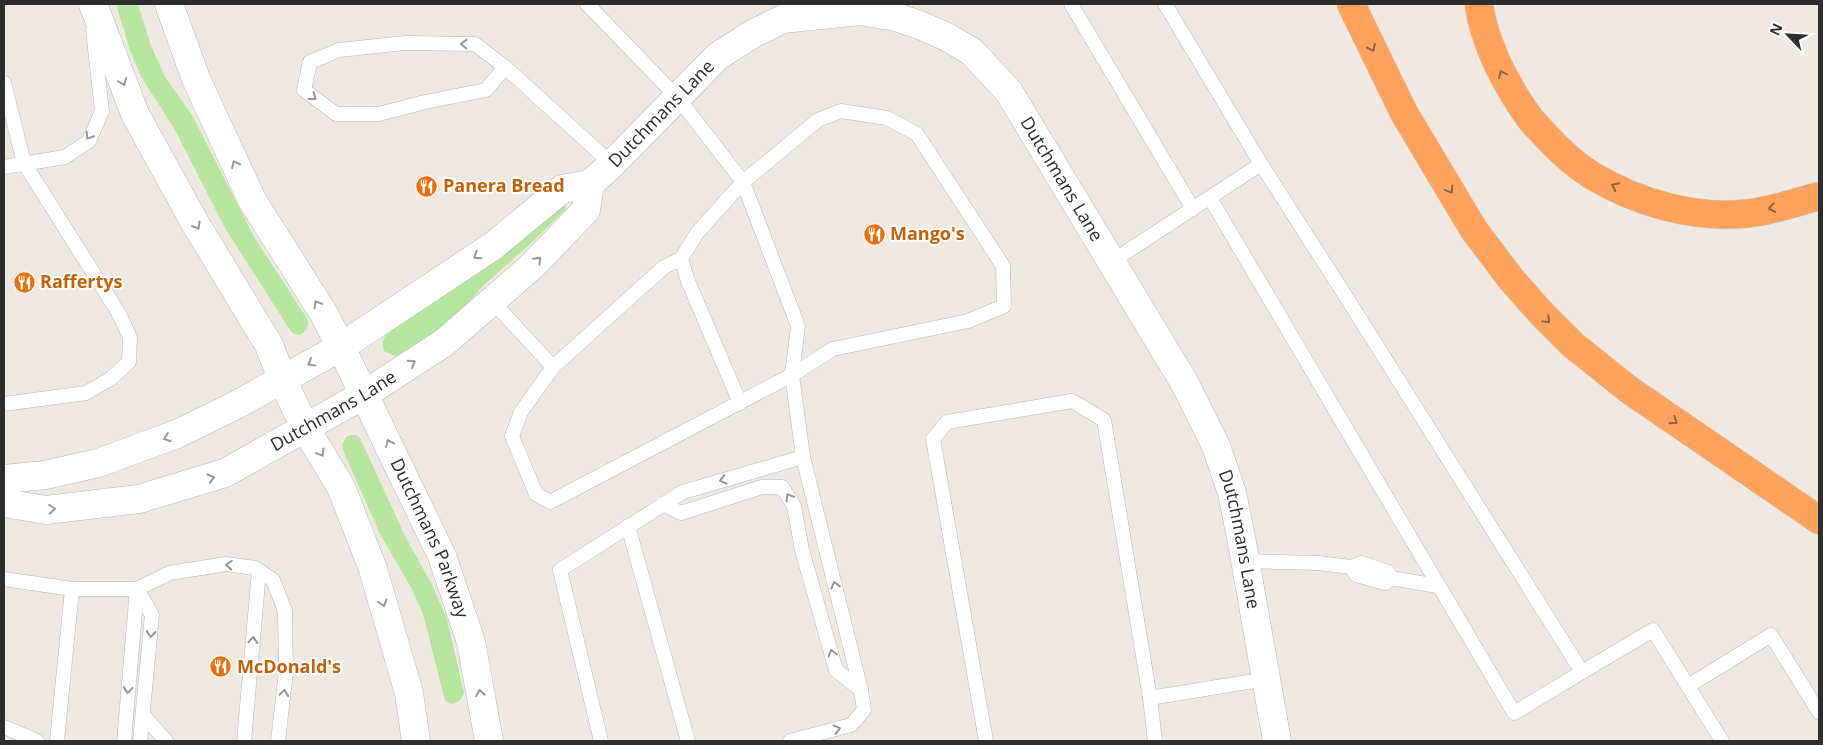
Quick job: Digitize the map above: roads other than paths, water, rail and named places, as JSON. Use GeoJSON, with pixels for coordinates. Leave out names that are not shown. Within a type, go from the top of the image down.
{"type":"FeatureCollection","features":[{"type":"Feature","properties":{"kind":"highway"},"geometry":{"type":"LineString","coordinates":[[1351,4],[1404,113],[1474,230],[1511,279],[1540,312],[1573,345],[1628,389],[1819,520]]}},
{"type":"Feature","properties":{"kind":"highway"},"geometry":{"type":"LineString","coordinates":[[1479,4],[1491,49],[1508,86],[1529,119],[1557,147],[1592,176],[1635,196],[1660,205],[1714,213],[1742,214],[1781,207],[1819,196]]}},
{"type":"Feature","properties":{"kind":"street"},"geometry":{"type":"LineString","coordinates":[[92,4],[135,114],[194,223],[269,345],[282,379],[305,428],[341,487],[373,569],[409,693],[416,741]]}},
{"type":"Feature","properties":{"kind":"street"},"geometry":{"type":"LineString","coordinates":[[169,4],[196,79],[252,200],[324,314],[341,346]]}},
{"type":"Feature","properties":{"kind":"street","name":"Dutchmans Lane"},"geometry":{"type":"LineString","coordinates":[[4,504],[46,510],[138,499],[226,473],[365,394],[445,342],[532,266],[586,210],[590,184],[718,56],[754,33],[783,19],[860,11],[896,17],[947,37],[972,52],[1009,92],[1184,382],[1216,446],[1232,492],[1277,741]]}},
{"type":"Feature","properties":{"kind":"street"},"geometry":{"type":"LineString","coordinates":[[4,479],[45,475],[98,463],[177,434],[341,346],[493,246],[562,190],[590,184]]}},
{"type":"Feature","properties":{"kind":"street","name":"Dutchmans Parkway"},"geometry":{"type":"LineString","coordinates":[[341,346],[442,556],[471,642],[489,741]]}},
{"type":"Feature","properties":{"kind":"lane"},"geometry":{"type":"LineString","coordinates":[[4,167],[65,157],[89,141],[102,111],[92,4]]}},
{"type":"Feature","properties":{"kind":"lane"},"geometry":{"type":"LineString","coordinates":[[587,4],[678,98],[743,182],[798,326],[792,376],[803,457],[861,690],[864,710],[851,725],[790,741]]}},
{"type":"Feature","properties":{"kind":"lane"},"geometry":{"type":"LineString","coordinates":[[1070,4],[1193,209]]}},
{"type":"Feature","properties":{"kind":"lane"},"geometry":{"type":"LineString","coordinates":[[1165,4],[1261,164],[1582,672]]}},
{"type":"Feature","properties":{"kind":"lane"},"geometry":{"type":"LineString","coordinates":[[505,67],[486,90],[379,114],[336,114],[304,90],[310,62],[339,50],[405,43],[475,44],[505,67],[612,164]]}},
{"type":"Feature","properties":{"kind":"lane"},"geometry":{"type":"LineString","coordinates":[[4,83],[24,164],[118,312],[130,337],[129,362],[110,379],[86,393],[4,404]]}},
{"type":"Feature","properties":{"kind":"lane"},"geometry":{"type":"LineString","coordinates":[[841,112],[887,118],[917,134],[1003,266],[1004,306],[968,321],[832,349],[792,376],[550,502],[536,494],[512,436],[521,412],[553,367],[664,267],[681,259],[697,233],[743,182],[818,120],[841,112]]}},
{"type":"Feature","properties":{"kind":"lane"},"geometry":{"type":"LineString","coordinates":[[1112,262],[1261,164]]}},
{"type":"Feature","properties":{"kind":"lane"},"geometry":{"type":"LineString","coordinates":[[1210,198],[1514,714],[1653,630],[1722,741]]}},
{"type":"Feature","properties":{"kind":"lane"},"geometry":{"type":"LineString","coordinates":[[681,259],[688,281],[740,403]]}},
{"type":"Feature","properties":{"kind":"lane"},"geometry":{"type":"LineString","coordinates":[[492,301],[553,367]]}},
{"type":"Feature","properties":{"kind":"lane"},"geometry":{"type":"LineString","coordinates":[[986,741],[932,439],[947,422],[1072,401],[1104,420],[1150,698],[1155,741]]}},
{"type":"Feature","properties":{"kind":"lane"},"geometry":{"type":"LineString","coordinates":[[601,741],[560,570],[683,492],[803,457]]}},
{"type":"Feature","properties":{"kind":"lane"},"geometry":{"type":"LineString","coordinates":[[663,504],[681,513],[762,487],[782,487],[794,506],[802,550],[836,670],[861,690]]}},
{"type":"Feature","properties":{"kind":"lane"},"geometry":{"type":"LineString","coordinates":[[628,526],[688,741]]}},
{"type":"Feature","properties":{"kind":"lane"},"geometry":{"type":"LineString","coordinates":[[1245,561],[1318,563],[1351,567],[1356,575],[1385,583],[1391,578],[1438,586]]}},
{"type":"Feature","properties":{"kind":"lane"},"geometry":{"type":"LineString","coordinates":[[4,579],[72,590],[137,589],[170,573],[226,564],[255,568],[273,580],[285,611],[286,671],[278,741]]}},
{"type":"Feature","properties":{"kind":"lane"},"geometry":{"type":"LineString","coordinates":[[244,741],[259,571]]}},
{"type":"Feature","properties":{"kind":"lane"},"geometry":{"type":"LineString","coordinates":[[137,589],[152,615],[140,741]]}},
{"type":"Feature","properties":{"kind":"lane"},"geometry":{"type":"LineString","coordinates":[[124,741],[137,589]]}},
{"type":"Feature","properties":{"kind":"lane"},"geometry":{"type":"LineString","coordinates":[[57,741],[72,590]]}},
{"type":"Feature","properties":{"kind":"lane"},"geometry":{"type":"LineString","coordinates":[[1688,686],[1771,635],[1819,712]]}},
{"type":"Feature","properties":{"kind":"lane"},"geometry":{"type":"LineString","coordinates":[[1150,698],[1266,679]]}},
{"type":"Feature","properties":{"kind":"lane"},"geometry":{"type":"LineString","coordinates":[[143,715],[166,741]]}},
{"type":"Feature","properties":{"kind":"lane"},"geometry":{"type":"LineString","coordinates":[[4,727],[36,741]]}},
{"type":"Feature","properties":{"kind":"place","name":"Panera Bread"},"geometry":{"type":"Point","coordinates":[427,186]}},
{"type":"Feature","properties":{"kind":"place","name":"Mango's"},"geometry":{"type":"Point","coordinates":[874,234]}},
{"type":"Feature","properties":{"kind":"place","name":"Raffertys"},"geometry":{"type":"Point","coordinates":[24,282]}},
{"type":"Feature","properties":{"kind":"place","name":"McDonald's"},"geometry":{"type":"Point","coordinates":[221,667]}}]}
